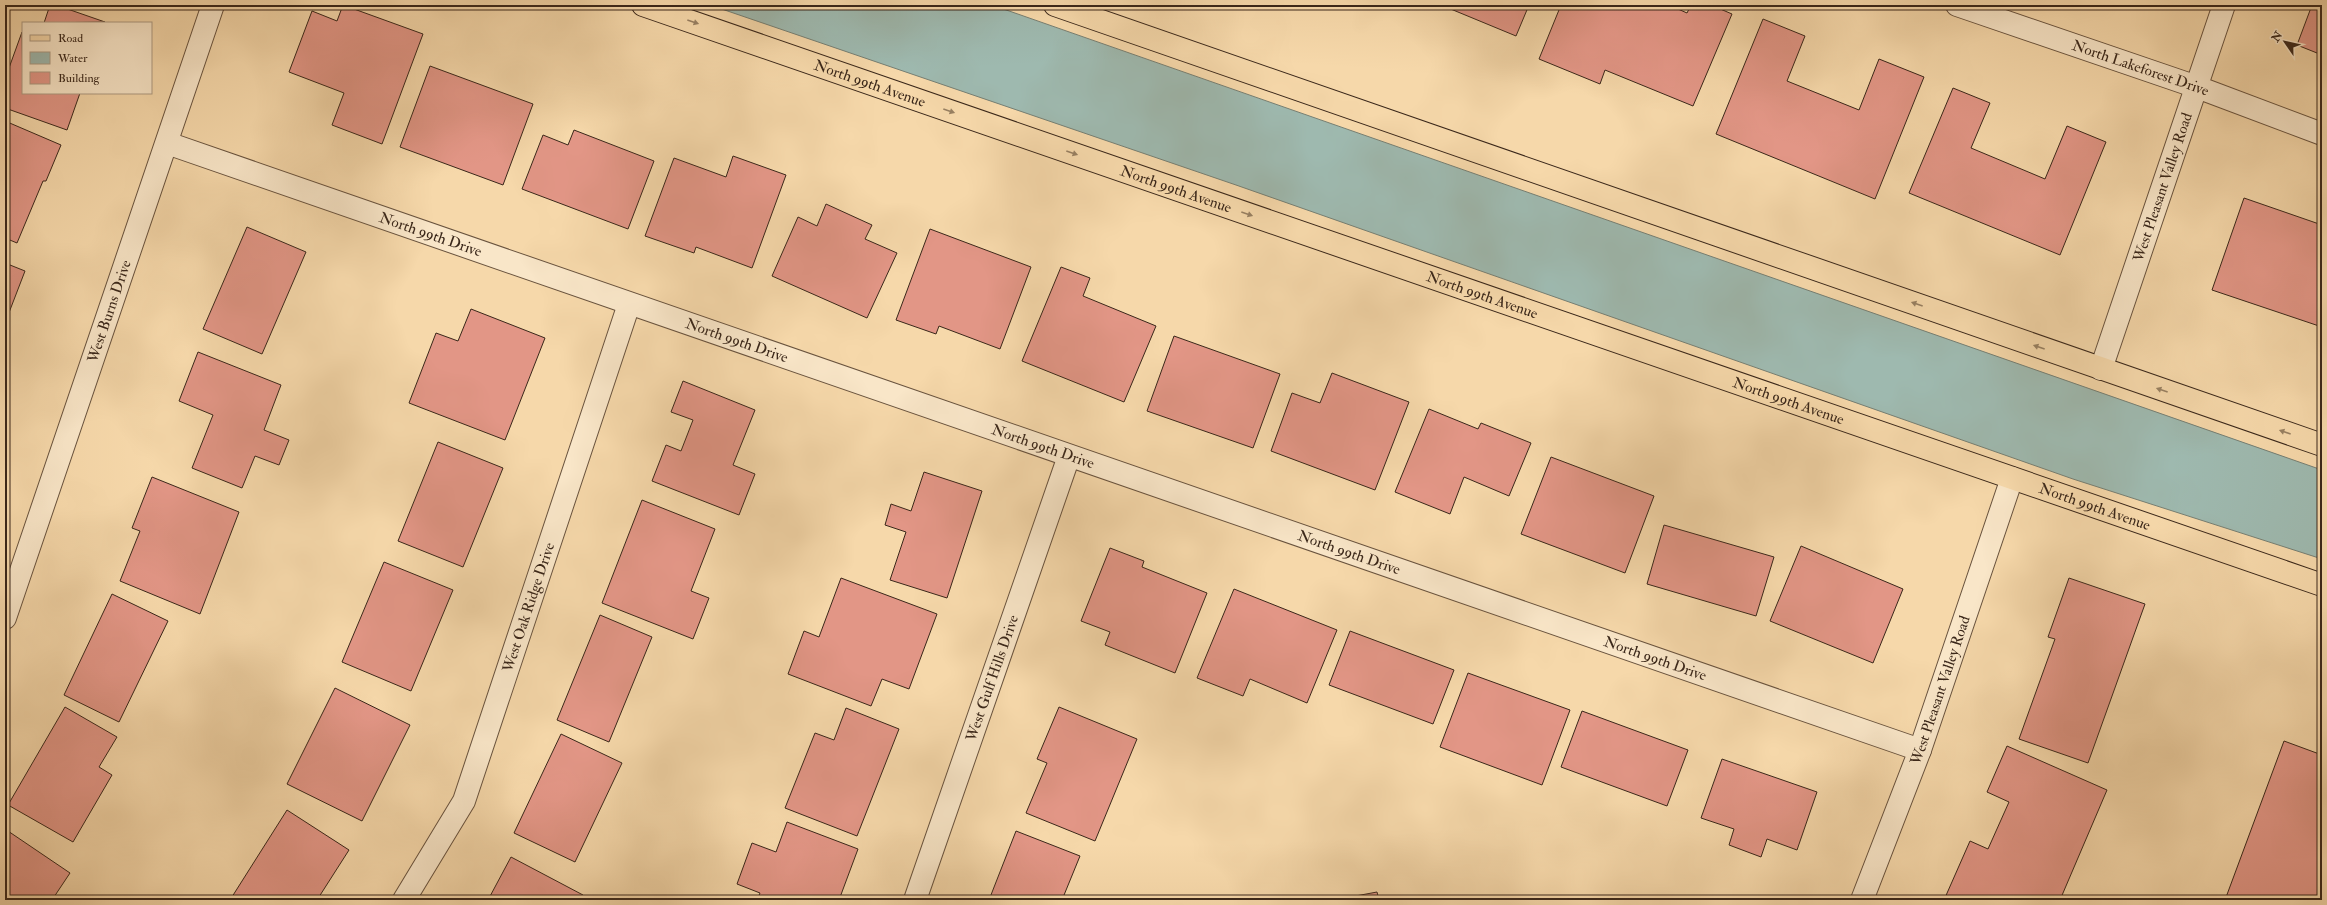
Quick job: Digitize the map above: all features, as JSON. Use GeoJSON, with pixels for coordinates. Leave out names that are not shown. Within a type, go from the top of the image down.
{"type":"FeatureCollection","features":[{"type":"Feature","properties":{"kind":"main road","name":"North 99th Avenue"},"geometry":{"type":"LineString","coordinates":[[643,5],[2322,585]]}},
{"type":"Feature","properties":{"kind":"main road"},"geometry":{"type":"LineString","coordinates":[[1055,5],[2322,445]]}},
{"type":"Feature","properties":{"kind":"street","name":"West Burns Drive"},"geometry":{"type":"LineString","coordinates":[[5,618],[213,5]]}},
{"type":"Feature","properties":{"kind":"street","name":"North Lakeforest Drive"},"geometry":{"type":"LineString","coordinates":[[1957,5],[2197,87],[2322,134]]}},
{"type":"Feature","properties":{"kind":"street","name":"West Pleasant Valley Road"},"geometry":{"type":"LineString","coordinates":[[2101,368],[2224,5]]}},
{"type":"Feature","properties":{"kind":"street","name":"North 99th Drive"},"geometry":{"type":"LineString","coordinates":[[167,143],[1920,750]]}},
{"type":"Feature","properties":{"kind":"street","name":"West Oak Ridge Drive"},"geometry":{"type":"LineString","coordinates":[[404,900],[464,800],[629,304]]}},
{"type":"Feature","properties":{"kind":"street","name":"West Gulf Hills Drive"},"geometry":{"type":"LineString","coordinates":[[915,900],[1069,456]]}},
{"type":"Feature","properties":{"kind":"street","name":"West Pleasant Valley Road"},"geometry":{"type":"LineString","coordinates":[[1862,900],[1920,750],[2012,478]]}},
{"type":"Feature","properties":{"kind":"water"},"geometry":{"type":"Polygon","coordinates":[[[710,5],[992,5],[2322,470],[2322,559],[2073,479],[1236,185],[710,5]]]}},
{"type":"Feature","properties":{"kind":"building"},"geometry":{"type":"Polygon","coordinates":[[[50,5],[56,5],[105,22],[44,22],[50,5]]]}},
{"type":"Feature","properties":{"kind":"building"},"geometry":{"type":"Polygon","coordinates":[[[343,5],[423,34],[382,144],[332,125],[344,93],[289,72],[312,11],[337,21],[343,5]]]}},
{"type":"Feature","properties":{"kind":"building"},"geometry":{"type":"Polygon","coordinates":[[[1441,5],[1529,5],[1516,36],[1441,5]]]}},
{"type":"Feature","properties":{"kind":"building"},"geometry":{"type":"Polygon","coordinates":[[[1561,5],[1669,5],[1687,13],[1691,5],[1711,5],[1732,14],[1693,106],[1605,70],[1600,84],[1539,59],[1561,5]]]}},
{"type":"Feature","properties":{"kind":"building"},"geometry":{"type":"Polygon","coordinates":[[[2312,5],[2322,5],[2322,55],[2297,45],[2312,5]]]}},
{"type":"Feature","properties":{"kind":"building"},"geometry":{"type":"Polygon","coordinates":[[[1763,19],[1805,36],[1787,81],[1859,110],[1879,59],[1924,77],[1875,199],[1716,134],[1763,19]]]}},
{"type":"Feature","properties":{"kind":"building"},"geometry":{"type":"Polygon","coordinates":[[[22,32],[22,94],[80,94],[67,130],[5,108],[5,79],[22,32]]]}},
{"type":"Feature","properties":{"kind":"building"},"geometry":{"type":"Polygon","coordinates":[[[430,66],[533,104],[503,185],[400,147],[430,66]]]}},
{"type":"Feature","properties":{"kind":"building"},"geometry":{"type":"Polygon","coordinates":[[[1953,88],[1990,103],[1971,148],[2045,179],[2067,126],[2106,142],[2060,255],[1909,193],[1953,88]]]}},
{"type":"Feature","properties":{"kind":"building"},"geometry":{"type":"Polygon","coordinates":[[[5,121],[61,145],[46,181],[43,181],[17,243],[5,238],[5,121]]]}},
{"type":"Feature","properties":{"kind":"building"},"geometry":{"type":"Polygon","coordinates":[[[574,130],[654,161],[628,229],[522,189],[543,135],[568,145],[574,130]]]}},
{"type":"Feature","properties":{"kind":"building"},"geometry":{"type":"Polygon","coordinates":[[[733,156],[786,175],[752,268],[696,247],[694,253],[645,236],[674,158],[726,177],[733,156]]]}},
{"type":"Feature","properties":{"kind":"building"},"geometry":{"type":"Polygon","coordinates":[[[2244,198],[2322,225],[2322,327],[2212,290],[2244,198]]]}},
{"type":"Feature","properties":{"kind":"building"},"geometry":{"type":"Polygon","coordinates":[[[826,204],[872,225],[865,239],[897,253],[867,318],[772,276],[798,217],[817,226],[826,204]]]}},
{"type":"Feature","properties":{"kind":"building"},"geometry":{"type":"Polygon","coordinates":[[[247,227],[306,252],[262,354],[203,329],[247,227]]]}},
{"type":"Feature","properties":{"kind":"building"},"geometry":{"type":"Polygon","coordinates":[[[930,229],[1031,267],[1000,349],[939,326],[936,334],[896,320],[930,229]]]}},
{"type":"Feature","properties":{"kind":"building"},"geometry":{"type":"Polygon","coordinates":[[[5,263],[25,271],[5,323],[5,263]]]}},
{"type":"Feature","properties":{"kind":"building"},"geometry":{"type":"Polygon","coordinates":[[[1061,267],[1090,278],[1083,296],[1156,326],[1124,402],[1022,361],[1061,267]]]}},
{"type":"Feature","properties":{"kind":"building"},"geometry":{"type":"Polygon","coordinates":[[[471,309],[545,338],[505,440],[409,403],[436,333],[458,341],[471,309]]]}},
{"type":"Feature","properties":{"kind":"building"},"geometry":{"type":"Polygon","coordinates":[[[1174,336],[1280,374],[1253,448],[1147,411],[1174,336]]]}},
{"type":"Feature","properties":{"kind":"building"},"geometry":{"type":"Polygon","coordinates":[[[198,352],[281,385],[264,430],[289,440],[279,465],[255,456],[242,488],[192,468],[213,415],[179,401],[198,352]]]}},
{"type":"Feature","properties":{"kind":"building"},"geometry":{"type":"Polygon","coordinates":[[[1332,373],[1409,402],[1375,490],[1271,451],[1292,393],[1320,403],[1332,373]]]}},
{"type":"Feature","properties":{"kind":"building"},"geometry":{"type":"Polygon","coordinates":[[[683,381],[755,410],[733,465],[755,474],[739,515],[652,481],[666,445],[681,451],[693,420],[671,412],[683,381]]]}},
{"type":"Feature","properties":{"kind":"building"},"geometry":{"type":"Polygon","coordinates":[[[1429,409],[1478,429],[1481,423],[1531,443],[1509,496],[1464,477],[1450,514],[1395,492],[1429,409]]]}},
{"type":"Feature","properties":{"kind":"building"},"geometry":{"type":"Polygon","coordinates":[[[438,442],[503,468],[463,567],[398,541],[438,442]]]}},
{"type":"Feature","properties":{"kind":"building"},"geometry":{"type":"Polygon","coordinates":[[[1551,457],[1654,496],[1625,573],[1521,534],[1551,457]]]}},
{"type":"Feature","properties":{"kind":"building"},"geometry":{"type":"Polygon","coordinates":[[[924,472],[982,491],[947,598],[890,580],[906,532],[885,525],[891,504],[911,511],[924,472]]]}},
{"type":"Feature","properties":{"kind":"building"},"geometry":{"type":"Polygon","coordinates":[[[152,477],[239,512],[200,614],[120,581],[140,531],[132,528],[152,477]]]}},
{"type":"Feature","properties":{"kind":"building"},"geometry":{"type":"Polygon","coordinates":[[[642,500],[715,529],[691,591],[709,598],[693,639],[602,603],[642,500]]]}},
{"type":"Feature","properties":{"kind":"building"},"geometry":{"type":"Polygon","coordinates":[[[1664,525],[1774,557],[1756,616],[1647,584],[1664,525]]]}},
{"type":"Feature","properties":{"kind":"building"},"geometry":{"type":"Polygon","coordinates":[[[1801,546],[1903,589],[1873,663],[1770,621],[1801,546]]]}},
{"type":"Feature","properties":{"kind":"building"},"geometry":{"type":"Polygon","coordinates":[[[1110,548],[1144,561],[1142,567],[1207,593],[1175,673],[1105,645],[1110,632],[1081,621],[1110,548]]]}},
{"type":"Feature","properties":{"kind":"building"},"geometry":{"type":"Polygon","coordinates":[[[384,562],[453,590],[411,691],[342,662],[384,562]]]}},
{"type":"Feature","properties":{"kind":"building"},"geometry":{"type":"Polygon","coordinates":[[[841,578],[937,614],[909,689],[882,679],[871,706],[788,674],[804,631],[819,637],[841,578]]]}},
{"type":"Feature","properties":{"kind":"building"},"geometry":{"type":"Polygon","coordinates":[[[2069,578],[2145,604],[2088,763],[2019,739],[2055,639],[2048,637],[2069,578]]]}},
{"type":"Feature","properties":{"kind":"building"},"geometry":{"type":"Polygon","coordinates":[[[1234,589],[1337,630],[1307,703],[1250,679],[1243,696],[1197,678],[1234,589]]]}},
{"type":"Feature","properties":{"kind":"building"},"geometry":{"type":"Polygon","coordinates":[[[112,594],[168,621],[119,722],[64,695],[112,594]]]}},
{"type":"Feature","properties":{"kind":"building"},"geometry":{"type":"Polygon","coordinates":[[[600,615],[652,637],[609,742],[557,720],[600,615]]]}},
{"type":"Feature","properties":{"kind":"building"},"geometry":{"type":"Polygon","coordinates":[[[1350,631],[1454,670],[1433,724],[1329,685],[1350,631]]]}},
{"type":"Feature","properties":{"kind":"building"},"geometry":{"type":"Polygon","coordinates":[[[1468,673],[1570,710],[1542,785],[1440,747],[1468,673]]]}},
{"type":"Feature","properties":{"kind":"building"},"geometry":{"type":"Polygon","coordinates":[[[335,688],[410,725],[362,821],[287,784],[335,688]]]}},
{"type":"Feature","properties":{"kind":"building"},"geometry":{"type":"Polygon","coordinates":[[[65,707],[117,737],[99,767],[112,775],[73,842],[8,805],[65,707]]]}},
{"type":"Feature","properties":{"kind":"building"},"geometry":{"type":"Polygon","coordinates":[[[1059,707],[1137,739],[1095,841],[1026,813],[1047,763],[1037,759],[1059,707]]]}},
{"type":"Feature","properties":{"kind":"building"},"geometry":{"type":"Polygon","coordinates":[[[846,708],[899,729],[857,836],[785,808],[815,733],[834,740],[846,708]]]}},
{"type":"Feature","properties":{"kind":"building"},"geometry":{"type":"Polygon","coordinates":[[[1582,711],[1688,750],[1667,806],[1561,767],[1582,711]]]}},
{"type":"Feature","properties":{"kind":"building"},"geometry":{"type":"Polygon","coordinates":[[[561,734],[622,763],[575,862],[514,833],[561,734]]]}},
{"type":"Feature","properties":{"kind":"building"},"geometry":{"type":"Polygon","coordinates":[[[2284,741],[2322,755],[2322,900],[2225,900],[2284,741]]]}},
{"type":"Feature","properties":{"kind":"building"},"geometry":{"type":"Polygon","coordinates":[[[2007,746],[2107,790],[2060,900],[1944,900],[1970,841],[1988,849],[2009,802],[1987,792],[2007,746]]]}},
{"type":"Feature","properties":{"kind":"building"},"geometry":{"type":"Polygon","coordinates":[[[1722,759],[1817,792],[1797,850],[1767,839],[1761,857],[1729,845],[1734,829],[1701,818],[1722,759]]]}},
{"type":"Feature","properties":{"kind":"building"},"geometry":{"type":"Polygon","coordinates":[[[287,810],[349,850],[317,900],[230,900],[287,810]]]}},
{"type":"Feature","properties":{"kind":"building"},"geometry":{"type":"Polygon","coordinates":[[[787,822],[858,849],[839,900],[757,900],[760,893],[737,884],[752,843],[776,852],[787,822]]]}},
{"type":"Feature","properties":{"kind":"building"},"geometry":{"type":"Polygon","coordinates":[[[5,829],[70,873],[52,900],[5,900],[5,829]]]}},
{"type":"Feature","properties":{"kind":"building"},"geometry":{"type":"Polygon","coordinates":[[[1016,831],[1080,856],[1062,900],[989,900],[1016,831]]]}},
{"type":"Feature","properties":{"kind":"building"},"geometry":{"type":"Polygon","coordinates":[[[511,857],[583,895],[580,900],[488,900],[511,857]]]}},
{"type":"Feature","properties":{"kind":"building"},"geometry":{"type":"Polygon","coordinates":[[[1377,892],[1379,900],[1334,900],[1377,892]]]}}]}
